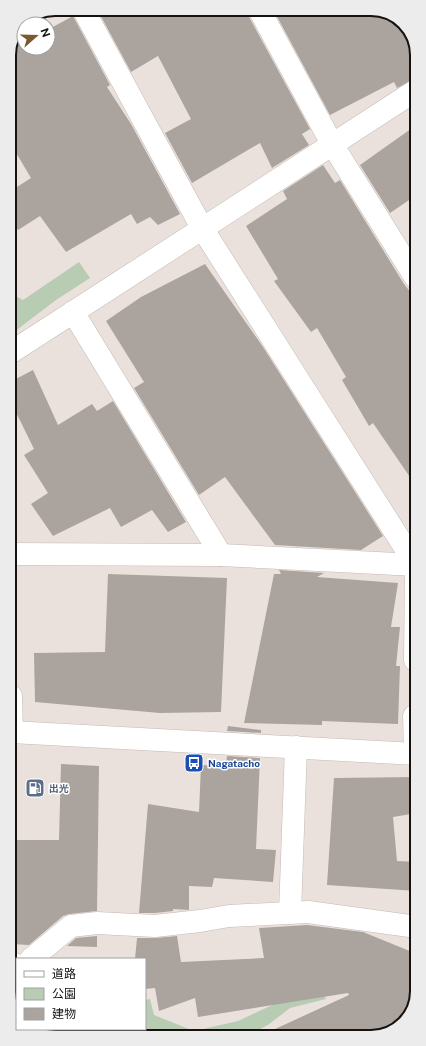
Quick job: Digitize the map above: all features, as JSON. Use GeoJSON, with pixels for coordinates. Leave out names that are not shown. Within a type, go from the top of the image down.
{"type":"FeatureCollection","features":[{"type":"Feature","properties":{"kind":"street"},"geometry":{"type":"LineString","coordinates":[[87,16],[202,228],[410,556]]}},
{"type":"Feature","properties":{"kind":"street"},"geometry":{"type":"LineString","coordinates":[[263,16],[332,144],[410,269]]}},
{"type":"Feature","properties":{"kind":"street"},"geometry":{"type":"LineString","coordinates":[[16,349],[410,94]]}},
{"type":"Feature","properties":{"kind":"street"},"geometry":{"type":"LineString","coordinates":[[73,312],[221,555]]}},
{"type":"Feature","properties":{"kind":"street"},"geometry":{"type":"LineString","coordinates":[[16,554],[221,555],[410,565]]}},
{"type":"Feature","properties":{"kind":"street"},"geometry":{"type":"LineString","coordinates":[[16,732],[410,754]]}},
{"type":"Feature","properties":{"kind":"street"},"geometry":{"type":"LineString","coordinates":[[290,913],[296,747]]}},
{"type":"Feature","properties":{"kind":"street"},"geometry":{"type":"LineString","coordinates":[[33,958],[71,926],[97,922],[155,926],[229,916],[308,912],[410,926]]}},
{"type":"Feature","properties":{"kind":"green space"},"geometry":{"type":"Polygon","coordinates":[[[79,262],[90,278],[56,300],[16,330],[16,296],[23,300],[79,262]]]}},
{"type":"Feature","properties":{"kind":"green space"},"geometry":{"type":"Polygon","coordinates":[[[317,984],[326,999],[290,1008],[268,1025],[258,1030],[198,1030],[238,1021],[317,984]]]}},
{"type":"Feature","properties":{"kind":"green space"},"geometry":{"type":"Polygon","coordinates":[[[150,999],[154,1015],[192,1030],[146,1030],[146,1000],[150,999]]]}},
{"type":"Feature","properties":{"kind":"building"},"geometry":{"type":"Polygon","coordinates":[[[73,16],[110,85],[107,87],[131,124],[180,214],[158,225],[150,217],[137,224],[131,214],[66,252],[40,216],[18,230],[16,227],[16,188],[31,178],[16,153],[16,56],[56,56],[56,25],[73,16]]]}},
{"type":"Feature","properties":{"kind":"building"},"geometry":{"type":"Polygon","coordinates":[[[101,16],[249,16],[310,129],[302,134],[309,145],[272,168],[260,143],[192,183],[165,133],[191,119],[158,56],[131,72],[101,16]]]}},
{"type":"Feature","properties":{"kind":"building"},"geometry":{"type":"Polygon","coordinates":[[[277,16],[373,16],[386,19],[395,24],[406,38],[410,55],[410,82],[397,88],[394,82],[330,115],[277,16]]]}},
{"type":"Feature","properties":{"kind":"building"},"geometry":{"type":"Polygon","coordinates":[[[410,130],[410,199],[390,213],[360,165],[410,130]]]}},
{"type":"Feature","properties":{"kind":"building"},"geometry":{"type":"Polygon","coordinates":[[[323,165],[335,183],[340,180],[410,292],[410,477],[373,423],[369,426],[342,380],[346,377],[317,328],[311,332],[274,281],[278,279],[246,226],[287,199],[283,191],[323,165]]]}},
{"type":"Feature","properties":{"kind":"building"},"geometry":{"type":"Polygon","coordinates":[[[205,264],[263,347],[383,536],[361,550],[275,545],[225,477],[199,495],[134,388],[144,382],[106,321],[141,297],[205,264]]]}},
{"type":"Feature","properties":{"kind":"building"},"geometry":{"type":"Polygon","coordinates":[[[33,370],[58,425],[92,404],[97,411],[113,401],[186,522],[168,532],[152,510],[121,527],[110,508],[53,536],[31,504],[48,493],[24,455],[34,449],[16,412],[16,379],[33,370]]]}},
{"type":"Feature","properties":{"kind":"building"},"geometry":{"type":"Polygon","coordinates":[[[279,570],[324,573],[317,577],[398,583],[391,627],[400,627],[396,666],[400,666],[398,724],[322,721],[322,725],[244,723],[274,574],[281,574],[279,570]]]}},
{"type":"Feature","properties":{"kind":"building"},"geometry":{"type":"Polygon","coordinates":[[[108,574],[227,578],[221,712],[160,713],[35,702],[34,653],[105,652],[108,574]]]}},
{"type":"Feature","properties":{"kind":"building"},"geometry":{"type":"Polygon","coordinates":[[[228,726],[261,730],[261,733],[227,731],[228,726]]]}},
{"type":"Feature","properties":{"kind":"building"},"geometry":{"type":"Polygon","coordinates":[[[227,756],[260,758],[256,849],[276,850],[273,882],[214,878],[212,887],[189,886],[189,910],[173,909],[173,911],[139,913],[148,804],[199,812],[201,765],[226,766],[227,756]]]}},
{"type":"Feature","properties":{"kind":"building"},"geometry":{"type":"Polygon","coordinates":[[[61,764],[99,766],[97,911],[63,916],[29,945],[16,944],[16,840],[59,840],[61,764]]]}},
{"type":"Feature","properties":{"kind":"building"},"geometry":{"type":"Polygon","coordinates":[[[410,777],[410,814],[393,817],[397,861],[410,862],[410,891],[327,885],[334,778],[410,777]]]}},
{"type":"Feature","properties":{"kind":"building"},"geometry":{"type":"Polygon","coordinates":[[[307,925],[363,932],[410,951],[410,996],[407,1006],[395,1022],[383,1028],[371,1030],[273,1030],[349,995],[348,993],[198,1017],[195,998],[159,1011],[155,988],[146,989],[146,958],[135,958],[137,938],[177,936],[181,962],[264,958],[259,928],[307,925]]]}},
{"type":"Feature","properties":{"kind":"building"},"geometry":{"type":"Polygon","coordinates":[[[97,936],[97,947],[67,946],[76,938],[97,936]]]}},
{"type":"Feature","properties":{"kind":"place","name":"Nagatacho"},"geometry":{"type":"Point","coordinates":[194,763]}},
{"type":"Feature","properties":{"kind":"place","name":"出光"},"geometry":{"type":"Point","coordinates":[35,788]}}]}
